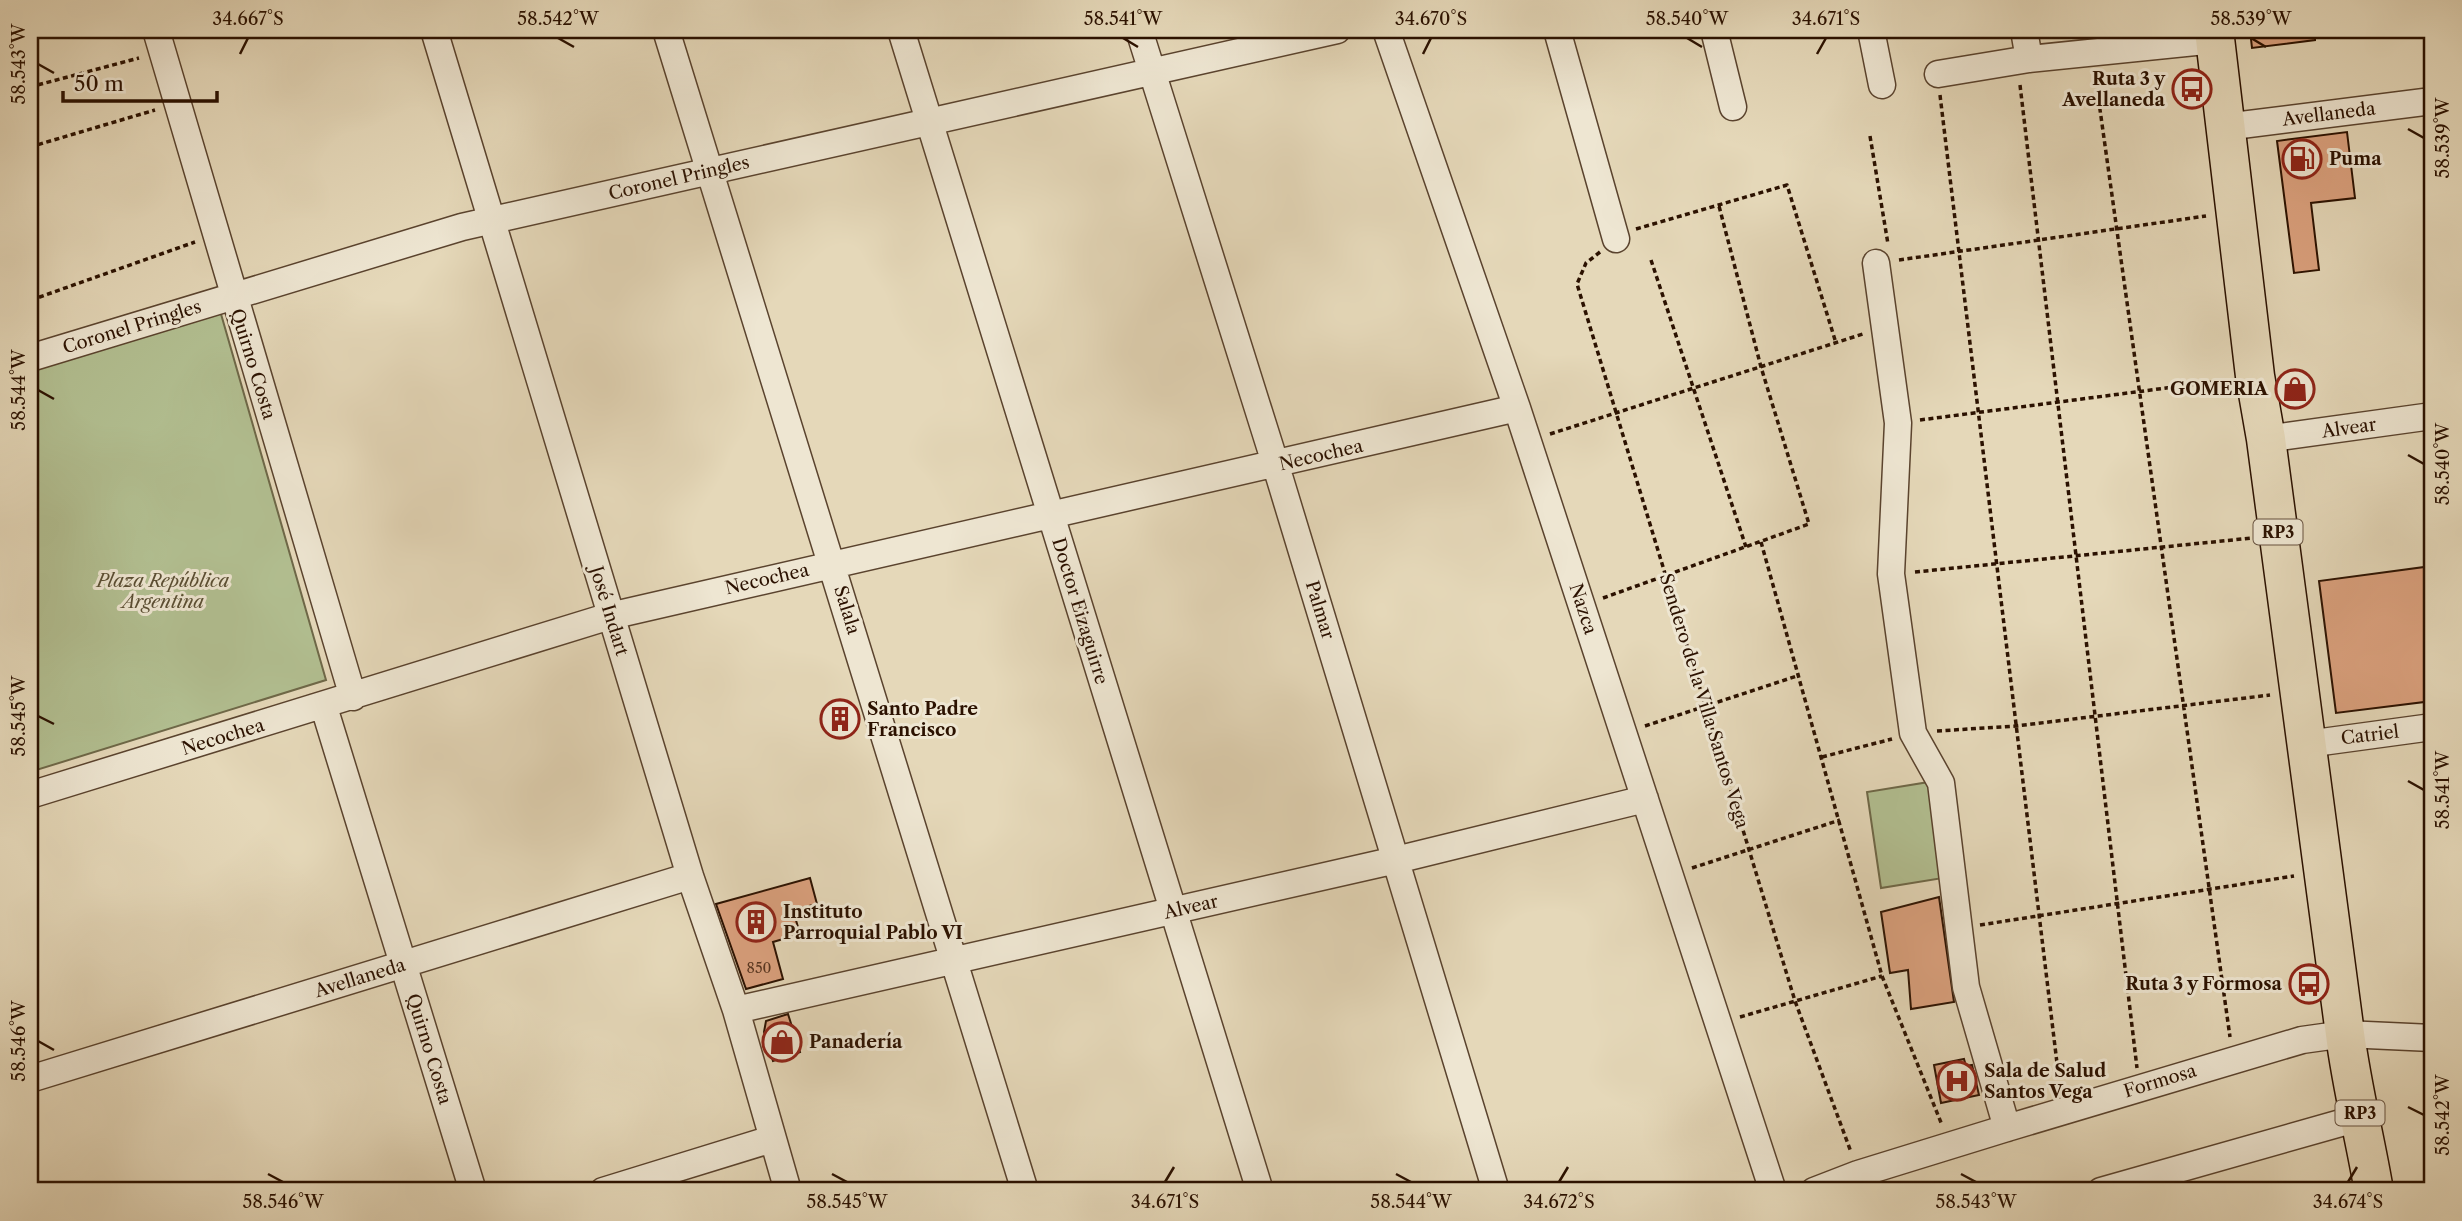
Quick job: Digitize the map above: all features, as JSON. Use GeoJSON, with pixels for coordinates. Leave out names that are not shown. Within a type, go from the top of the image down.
{"type":"FeatureCollection","features":[{"type":"Feature","properties":{"kind":"highway","name":"RP3"},"geometry":{"type":"LineString","coordinates":[[2215,35],[2255,376],[2266,439],[2345,1034],[2354,1098],[2362,1117],[2374,1191]]}},
{"type":"Feature","properties":{"kind":"street","name":"José Indart"},"geometry":{"type":"LineString","coordinates":[[434,30],[690,876],[737,1010],[788,1191]]}},
{"type":"Feature","properties":{"kind":"street","name":"Salala"},"geometry":{"type":"LineString","coordinates":[[666,30],[1026,1191]]}},
{"type":"Feature","properties":{"kind":"street","name":"Doctor Eizaguirre"},"geometry":{"type":"LineString","coordinates":[[901,30],[1260,1191]]}},
{"type":"Feature","properties":{"kind":"street","name":"Palmar"},"geometry":{"type":"LineString","coordinates":[[1139,30],[1276,466],[1496,1191]]}},
{"type":"Feature","properties":{"kind":"street","name":"Coronel Pringles"},"geometry":{"type":"LineString","coordinates":[[30,358],[492,220],[1152,74],[1337,30]]}},
{"type":"Feature","properties":{"kind":"street","name":"Nazca"},"geometry":{"type":"LineString","coordinates":[[1387,30],[1528,441],[1773,1191]]}},
{"type":"Feature","properties":{"kind":"street"},"geometry":{"type":"LineString","coordinates":[[1557,30],[1616,239]]}},
{"type":"Feature","properties":{"kind":"street"},"geometry":{"type":"LineString","coordinates":[[1714,30],[1733,107]]}},
{"type":"Feature","properties":{"kind":"street"},"geometry":{"type":"LineString","coordinates":[[1871,30],[1882,85]]}},
{"type":"Feature","properties":{"kind":"street"},"geometry":{"type":"LineString","coordinates":[[2023,60],[2024,30]]}},
{"type":"Feature","properties":{"kind":"street"},"geometry":{"type":"LineString","coordinates":[[1938,75],[2023,60],[2092,54],[2215,35]]}},
{"type":"Feature","properties":{"kind":"street","name":"Quirno Costa"},"geometry":{"type":"LineString","coordinates":[[160,41],[353,697]]}},
{"type":"Feature","properties":{"kind":"street","name":"Avellaneda"},"geometry":{"type":"LineString","coordinates":[[2225,127],[2432,101]]}},
{"type":"Feature","properties":{"kind":"street"},"geometry":{"type":"LineString","coordinates":[[1883,262],[1884,327],[1898,423],[1891,574],[1913,733],[1941,783],[1966,987],[2007,1128]]}},
{"type":"Feature","properties":{"kind":"street","name":"Necochea"},"geometry":{"type":"LineString","coordinates":[[30,795],[324,707],[610,616],[833,563],[1276,466],[1517,408]]}},
{"type":"Feature","properties":{"kind":"street","name":"Alvear"},"geometry":{"type":"LineString","coordinates":[[2266,439],[2432,416]]}},
{"type":"Feature","properties":{"kind":"street","name":"Quirno Costa"},"geometry":{"type":"LineString","coordinates":[[324,707],[473,1191]]}},
{"type":"Feature","properties":{"kind":"street","name":"Catriel"},"geometry":{"type":"LineString","coordinates":[[2307,744],[2432,727]]}},
{"type":"Feature","properties":{"kind":"street","name":"Alvear"},"geometry":{"type":"LineString","coordinates":[[737,1010],[1396,860],[1645,799]]}},
{"type":"Feature","properties":{"kind":"street","name":"Avellaneda"},"geometry":{"type":"LineString","coordinates":[[30,1079],[690,876]]}},
{"type":"Feature","properties":{"kind":"street","name":"Formosa"},"geometry":{"type":"LineString","coordinates":[[1814,1191],[1858,1174],[2302,1040],[2345,1034],[2432,1038]]}},
{"type":"Feature","properties":{"kind":"street"},"geometry":{"type":"LineString","coordinates":[[2101,1191],[2362,1117]]}},
{"type":"Feature","properties":{"kind":"street"},"geometry":{"type":"LineString","coordinates":[[603,1191],[772,1139]]}},
{"type":"Feature","properties":{"kind":"path"},"geometry":{"type":"LineString","coordinates":[[30,88],[160,41]]}},
{"type":"Feature","properties":{"kind":"path"},"geometry":{"type":"LineString","coordinates":[[2092,54],[2234,1060]]}},
{"type":"Feature","properties":{"kind":"path"},"geometry":{"type":"LineString","coordinates":[[2023,60],[2038,240],[2140,1087]]}},
{"type":"Feature","properties":{"kind":"path"},"geometry":{"type":"LineString","coordinates":[[1938,75],[2063,1111]]}},
{"type":"Feature","properties":{"kind":"path"},"geometry":{"type":"LineString","coordinates":[[30,147],[161,108]]}},
{"type":"Feature","properties":{"kind":"path"},"geometry":{"type":"LineString","coordinates":[[1870,136],[1883,262],[2236,212]]}},
{"type":"Feature","properties":{"kind":"path","name":"Sendero de la Villa Santos Vega"},"geometry":{"type":"LineString","coordinates":[[1836,343],[1787,186],[1637,228],[1616,239],[1586,263],[1577,284],[1795,1000],[1858,1174]]}},
{"type":"Feature","properties":{"kind":"path"},"geometry":{"type":"LineString","coordinates":[[1582,606],[1809,524],[1761,367],[1718,206]]}},
{"type":"Feature","properties":{"kind":"path"},"geometry":{"type":"LineString","coordinates":[[30,288],[34,299],[215,235]]}},
{"type":"Feature","properties":{"kind":"path"},"geometry":{"type":"LineString","coordinates":[[1651,260],[1746,547]]}},
{"type":"Feature","properties":{"kind":"path"},"geometry":{"type":"LineString","coordinates":[[1528,441],[1884,327]]}},
{"type":"Feature","properties":{"kind":"path"},"geometry":{"type":"LineString","coordinates":[[1898,423],[2255,376]]}},
{"type":"Feature","properties":{"kind":"path"},"geometry":{"type":"LineString","coordinates":[[1891,574],[2279,536]]}},
{"type":"Feature","properties":{"kind":"path"},"geometry":{"type":"LineString","coordinates":[[1761,542],[1882,976],[1950,1146]]}},
{"type":"Feature","properties":{"kind":"path"},"geometry":{"type":"LineString","coordinates":[[1623,733],[1800,675]]}},
{"type":"Feature","properties":{"kind":"path"},"geometry":{"type":"LineString","coordinates":[[1822,757],[1913,733],[2016,726],[2183,707],[2300,690]]}},
{"type":"Feature","properties":{"kind":"path"},"geometry":{"type":"LineString","coordinates":[[1670,875],[1840,820]]}},
{"type":"Feature","properties":{"kind":"path"},"geometry":{"type":"LineString","coordinates":[[1959,929],[2039,914],[2324,872]]}},
{"type":"Feature","properties":{"kind":"path"},"geometry":{"type":"LineString","coordinates":[[1718,1023],[1882,976]]}},
{"type":"Feature","properties":{"kind":"green space","name":"Plaza República Argentina"},"geometry":{"type":"Polygon","coordinates":[[[219,307],[326,680],[30,772],[30,369],[219,307]]]}},
{"type":"Feature","properties":{"kind":"green space"},"geometry":{"type":"Polygon","coordinates":[[[1929,782],[1943,878],[1881,888],[1867,792],[1929,782]]]}},
{"type":"Feature","properties":{"kind":"building"},"geometry":{"type":"Polygon","coordinates":[[[2250,30],[2315,30],[2315,40],[2252,48],[2250,30]]]}},
{"type":"Feature","properties":{"kind":"building"},"geometry":{"type":"Polygon","coordinates":[[[2347,132],[2355,198],[2311,203],[2319,270],[2294,273],[2277,141],[2347,132]]]}},
{"type":"Feature","properties":{"kind":"building"},"geometry":{"type":"Polygon","coordinates":[[[2432,566],[2432,701],[2336,713],[2319,581],[2432,566]]]}},
{"type":"Feature","properties":{"kind":"building","name":"Santo Padre Francisco"},"geometry":{"type":"Polygon","coordinates":[[[849,703],[856,727],[830,735],[823,711],[849,703]]]}},
{"type":"Feature","properties":{"kind":"building","name":"Instituto Parroquial Pablo VI"},"geometry":{"type":"Polygon","coordinates":[[[810,878],[817,904],[793,910],[800,934],[773,942],[783,979],[746,989],[716,904],[810,878]]]}},
{"type":"Feature","properties":{"kind":"building"},"geometry":{"type":"Polygon","coordinates":[[[1939,897],[1954,1002],[1911,1009],[1908,970],[1890,973],[1881,912],[1939,897]]]}},
{"type":"Feature","properties":{"kind":"building","name":"Panadería"},"geometry":{"type":"Polygon","coordinates":[[[788,1014],[800,1052],[773,1061],[764,1032],[766,1021],[788,1014]]]}},
{"type":"Feature","properties":{"kind":"building","name":"Sala de Salud Santos Vega"},"geometry":{"type":"Polygon","coordinates":[[[1964,1059],[1966,1066],[1972,1065],[1979,1095],[1941,1103],[1934,1065],[1964,1059]]]}},
{"type":"Feature","properties":{"kind":"place","name":"Ruta 3 y Avellaneda"},"geometry":{"type":"Point","coordinates":[2192,89]}},
{"type":"Feature","properties":{"kind":"place","name":"Puma"},"geometry":{"type":"Point","coordinates":[2302,159]}},
{"type":"Feature","properties":{"kind":"place","name":"GOMERIA"},"geometry":{"type":"Point","coordinates":[2295,389]}},
{"type":"Feature","properties":{"kind":"place","name":"Santo Padre Francisco"},"geometry":{"type":"Point","coordinates":[840,719]}},
{"type":"Feature","properties":{"kind":"place","name":"Instituto Parroquial Pablo VI"},"geometry":{"type":"Point","coordinates":[756,922]}},
{"type":"Feature","properties":{"kind":"place","name":"Ruta 3 y Formosa"},"geometry":{"type":"Point","coordinates":[2309,984]}},
{"type":"Feature","properties":{"kind":"place","name":"Panadería"},"geometry":{"type":"Point","coordinates":[782,1042]}},
{"type":"Feature","properties":{"kind":"place","name":"Sala de Salud Santos Vega"},"geometry":{"type":"Point","coordinates":[1957,1081]}}]}
